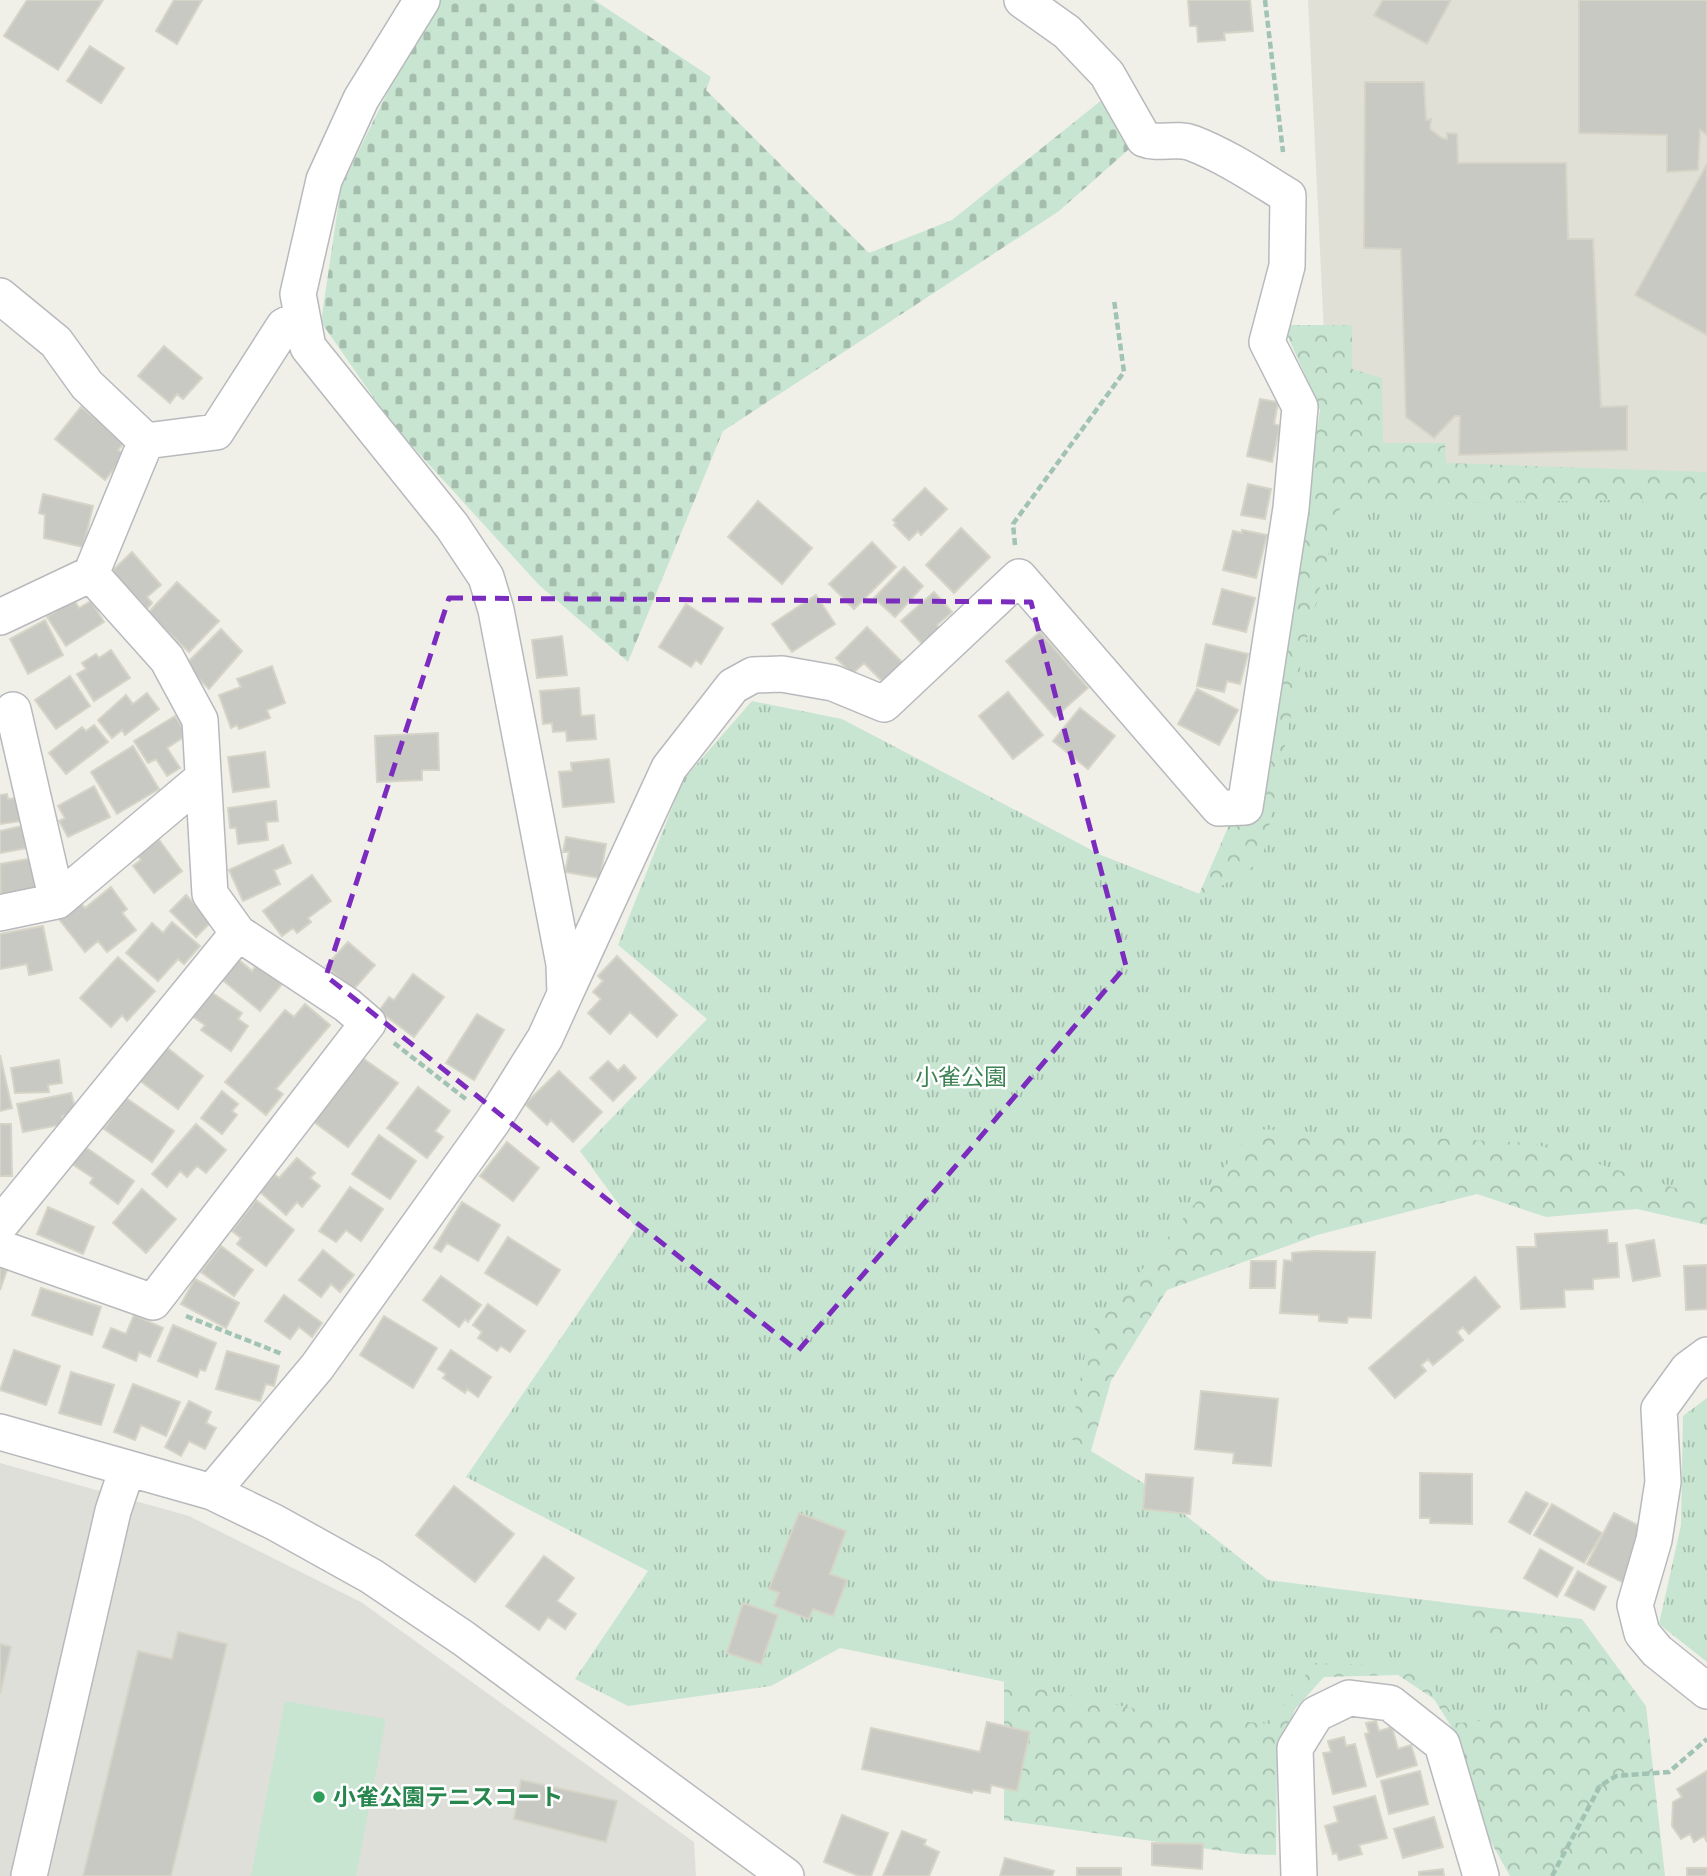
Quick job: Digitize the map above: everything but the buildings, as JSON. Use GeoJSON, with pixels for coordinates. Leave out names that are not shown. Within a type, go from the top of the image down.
{"type":"FeatureCollection","features":[{"type":"Feature","properties":{"kind":"street"},"geometry":{"type":"LineString","coordinates":[[422,0],[361,99],[324,180],[298,294],[309,348],[452,526],[486,577],[496,610],[564,964],[565,994]]}},
{"type":"Feature","properties":{"kind":"street"},"geometry":{"type":"LineString","coordinates":[[212,1492],[317,1367],[493,1121],[545,1038],[669,768],[733,686],[753,675],[782,674],[834,683],[884,704],[1019,577],[1219,808],[1245,807],[1291,508],[1300,407],[1267,342],[1287,266],[1288,196],[1239,165],[1190,142],[1170,139],[1152,142],[1144,139],[1107,74],[1067,32],[1022,0]]}},
{"type":"Feature","properties":{"kind":"street"},"geometry":{"type":"LineString","coordinates":[[0,296],[56,342],[87,385],[146,441]]}},
{"type":"Feature","properties":{"kind":"street"},"geometry":{"type":"LineString","coordinates":[[146,441],[216,432],[284,326],[302,317]]}},
{"type":"Feature","properties":{"kind":"street"},"geometry":{"type":"LineString","coordinates":[[0,617],[91,574],[146,441]]}},
{"type":"Feature","properties":{"kind":"street"},"geometry":{"type":"LineString","coordinates":[[0,1248],[153,1302],[368,1023],[346,1005],[238,933],[210,894],[200,720],[167,659],[91,574]]}},
{"type":"Feature","properties":{"kind":"street"},"geometry":{"type":"LineString","coordinates":[[13,710],[57,901]]}},
{"type":"Feature","properties":{"kind":"street"},"geometry":{"type":"LineString","coordinates":[[0,914],[57,901],[203,778]]}},
{"type":"Feature","properties":{"kind":"street"},"geometry":{"type":"LineString","coordinates":[[0,1225],[86,1098],[238,933]]}},
{"type":"Feature","properties":{"kind":"street"},"geometry":{"type":"LineString","coordinates":[[1707,1355],[1688,1369],[1658,1409],[1663,1482],[1654,1540],[1636,1605],[1642,1633],[1657,1651],[1707,1690]]}},
{"type":"Feature","properties":{"kind":"street"},"geometry":{"type":"LineString","coordinates":[[0,1432],[212,1492],[274,1522],[371,1576],[451,1630],[746,1863],[786,1876]]}},
{"type":"Feature","properties":{"kind":"street"},"geometry":{"type":"LineString","coordinates":[[29,1876],[113,1511],[127,1469]]}},
{"type":"Feature","properties":{"kind":"street"},"geometry":{"type":"LineString","coordinates":[[1299,1876],[1295,1748],[1316,1714],[1349,1698],[1390,1703],[1442,1744],[1481,1876]]}},
{"type":"Feature","properties":{"kind":"path"},"geometry":{"type":"LineString","coordinates":[[1265,0],[1288,196]]}},
{"type":"Feature","properties":{"kind":"path"},"geometry":{"type":"LineString","coordinates":[[1019,577],[1013,524],[1124,372],[1114,300]]}},
{"type":"Feature","properties":{"kind":"path"},"geometry":{"type":"LineString","coordinates":[[368,1023],[493,1121]]}},
{"type":"Feature","properties":{"kind":"path"},"geometry":{"type":"LineString","coordinates":[[153,1302],[233,1337],[317,1367]]}},
{"type":"Feature","properties":{"kind":"path"},"geometry":{"type":"LineString","coordinates":[[1552,1876],[1600,1786],[1616,1776],[1669,1772],[1707,1739]]}},
{"type":"Feature","properties":{"kind":"highlighted area"},"geometry":{"type":"Polygon","coordinates":[[[449,598],[1031,602],[1126,966],[798,1351],[326,976],[449,598]]]}},
{"type":"Feature","properties":{"kind":"shaded area"},"geometry":{"type":"Polygon","coordinates":[[[1308,0],[1707,0],[1707,474],[1331,479],[1308,0]]]}},
{"type":"Feature","properties":{"kind":"shaded area"},"geometry":{"type":"Polygon","coordinates":[[[0,1463],[189,1516],[361,1602],[694,1842],[696,1876],[0,1876],[0,1463]]]}},
{"type":"Feature","properties":{"kind":"green space"},"geometry":{"type":"Polygon","coordinates":[[[441,0],[594,0],[711,77],[706,90],[869,253],[952,220],[1108,95],[1136,143],[1059,211],[723,431],[628,662],[539,585],[392,424],[321,322],[341,187],[400,67],[441,0]]]}},
{"type":"Feature","properties":{"kind":"green space"},"geometry":{"type":"Polygon","coordinates":[[[1283,325],[1352,325],[1352,369],[1382,378],[1383,443],[1445,443],[1446,463],[1707,472],[1707,1225],[1637,1209],[1546,1217],[1477,1194],[1317,1235],[1167,1290],[1111,1381],[1072,1517],[1199,1573],[1582,1619],[1646,1706],[1665,1876],[1510,1876],[1478,1819],[1454,1731],[1434,1699],[1398,1675],[1324,1677],[1295,1709],[1277,1756],[1276,1855],[1244,1854],[1004,1820],[1004,1641],[1176,947],[1276,717],[1320,410],[1283,325]]]}},
{"type":"Feature","properties":{"kind":"green space","name":"小雀公園"},"geometry":{"type":"Polygon","coordinates":[[[1628,500],[1707,509],[1707,1198],[1532,1143],[1255,1129],[1088,1337],[1070,1438],[1148,1486],[1268,1580],[1441,1602],[1561,1714],[1458,1723],[1419,1666],[1314,1663],[1271,1724],[1166,1715],[840,1648],[771,1686],[628,1706],[575,1679],[648,1571],[466,1477],[636,1228],[580,1151],[707,1019],[618,945],[683,780],[752,701],[842,719],[1101,855],[1205,896],[1262,861],[1303,654],[1341,504],[1628,500]]]}},
{"type":"Feature","properties":{"kind":"green space"},"geometry":{"type":"Polygon","coordinates":[[[1707,1398],[1707,1662],[1659,1624],[1681,1525],[1683,1416],[1707,1398]]]}},
{"type":"Feature","properties":{"kind":"green space","name":"小雀公園テニスコート"},"geometry":{"type":"Polygon","coordinates":[[[285,1701],[386,1719],[356,1876],[251,1876],[285,1701]]]}},
{"type":"Feature","properties":{"kind":"place","name":"小雀公園テニスコート"},"geometry":{"type":"Point","coordinates":[319,1797]}}]}
